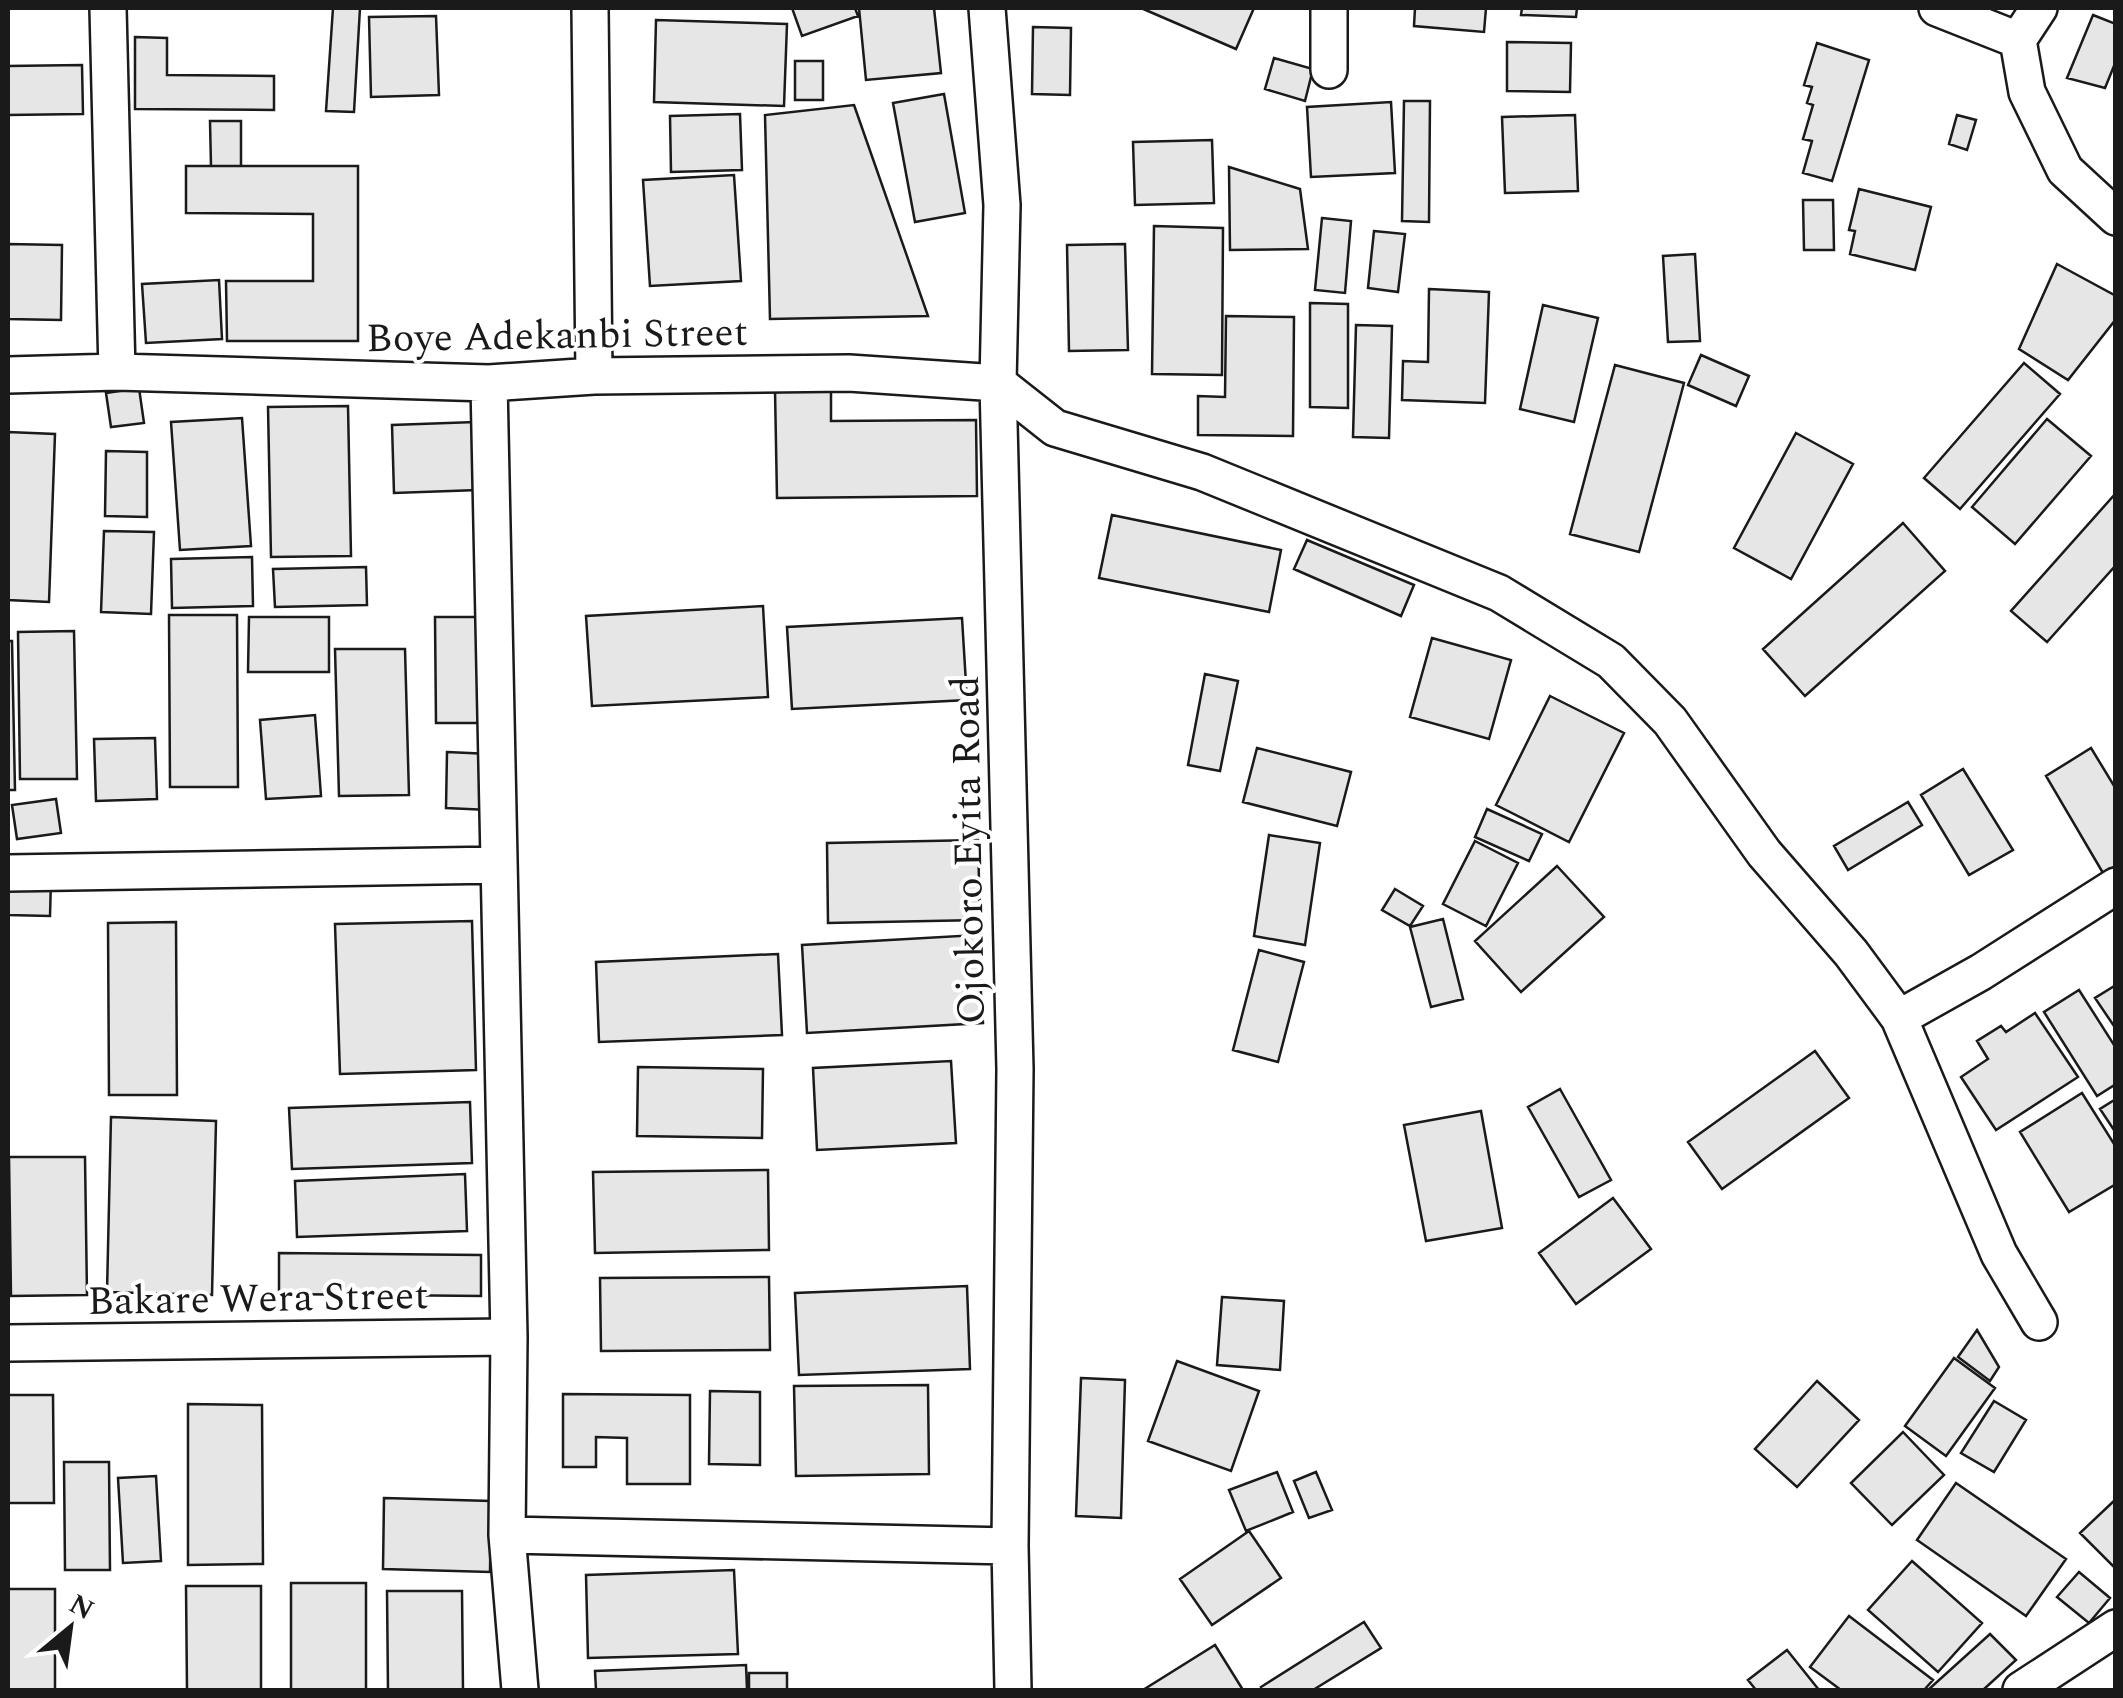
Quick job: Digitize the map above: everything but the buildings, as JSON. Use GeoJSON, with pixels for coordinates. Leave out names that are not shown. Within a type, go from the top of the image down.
{"type":"FeatureCollection","features":[{"type":"Feature","properties":{"kind":"street"},"geometry":{"type":"LineString","coordinates":[[108,8],[117,372]]}},
{"type":"Feature","properties":{"kind":"street"},"geometry":{"type":"LineString","coordinates":[[590,8],[594,376]]}},
{"type":"Feature","properties":{"kind":"street","name":"Ojokoro Eyita Road"},"geometry":{"type":"LineString","coordinates":[[987,8],[1002,205],[998,383],[1015,1069],[1010,1546],[1013,1690]]}},
{"type":"Feature","properties":{"kind":"street"},"geometry":{"type":"LineString","coordinates":[[1329,8],[1330,70]]}},
{"type":"Feature","properties":{"kind":"street"},"geometry":{"type":"LineString","coordinates":[[1937,8],[2018,40]]}},
{"type":"Feature","properties":{"kind":"street"},"geometry":{"type":"LineString","coordinates":[[2039,8],[2018,40],[2027,92],[2065,170],[2116,217]]}},
{"type":"Feature","properties":{"kind":"street","name":"Boye Adekanbi Street"},"geometry":{"type":"LineString","coordinates":[[8,375],[117,372],[488,384],[594,376],[849,373],[998,383]]}},
{"type":"Feature","properties":{"kind":"street"},"geometry":{"type":"LineString","coordinates":[[998,383],[1055,428],[1202,472],[1498,593],[1611,661],[1670,721],[1764,853],[1851,953],[1899,1018],[1999,1254],[2040,1322]]}},
{"type":"Feature","properties":{"kind":"street"},"geometry":{"type":"LineString","coordinates":[[488,384],[509,1337],[507,1535],[520,1690]]}},
{"type":"Feature","properties":{"kind":"street"},"geometry":{"type":"LineString","coordinates":[[8,873],[499,864]]}},
{"type":"Feature","properties":{"kind":"street"},"geometry":{"type":"LineString","coordinates":[[1899,1018],[1981,972],[2116,886]]}},
{"type":"Feature","properties":{"kind":"street","name":"Bakare Wera Street"},"geometry":{"type":"LineString","coordinates":[[8,1343],[509,1337]]}},
{"type":"Feature","properties":{"kind":"street"},"geometry":{"type":"LineString","coordinates":[[507,1535],[1010,1546]]}},
{"type":"Feature","properties":{"kind":"street"},"geometry":{"type":"LineString","coordinates":[[2020,1690],[2116,1628]]}}]}
